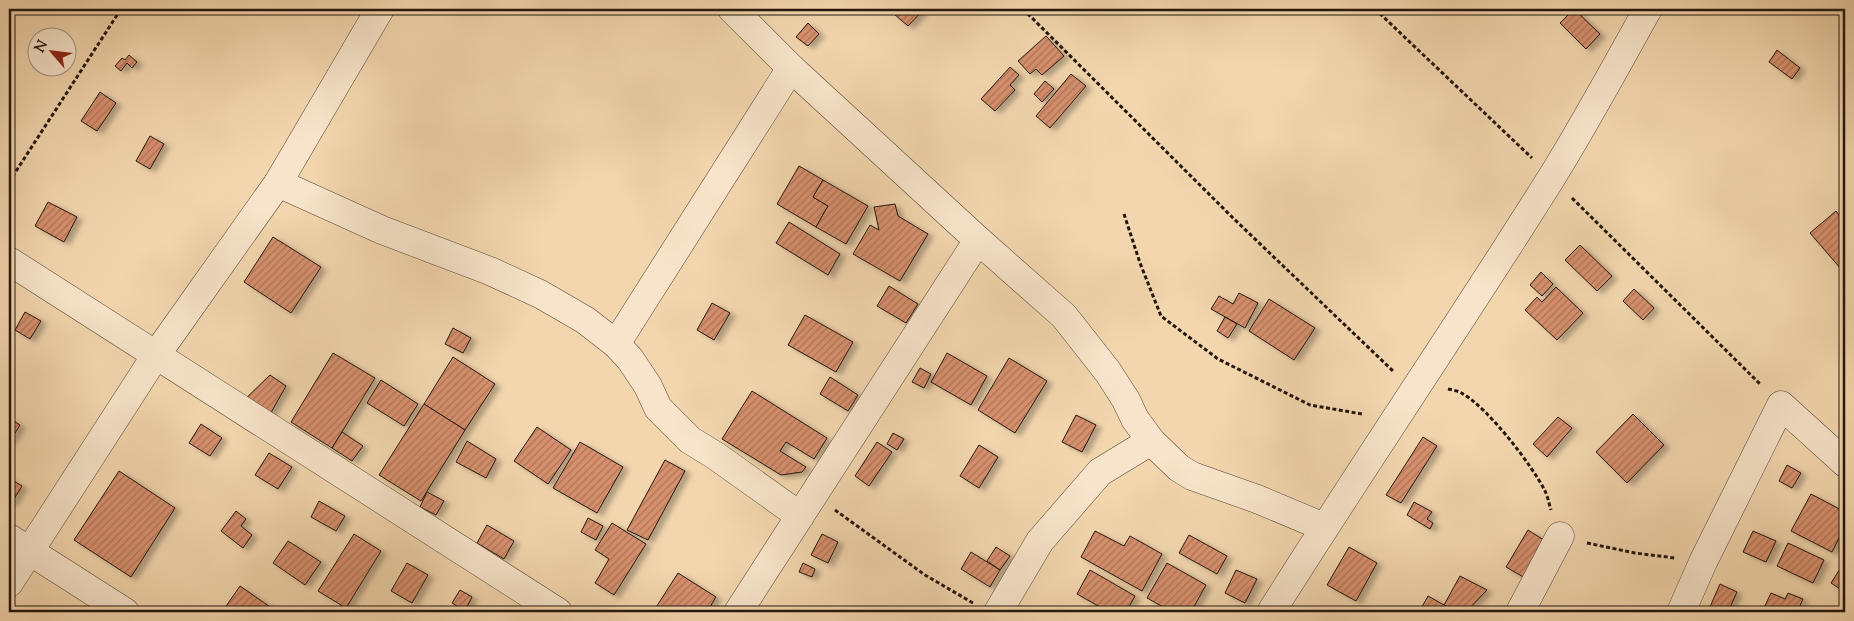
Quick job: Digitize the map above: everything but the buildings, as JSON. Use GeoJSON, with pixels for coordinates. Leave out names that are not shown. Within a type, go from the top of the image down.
{"type":"FeatureCollection","features":[{"type":"Feature","properties":{"kind":"street"},"geometry":{"type":"LineString","coordinates":[[9,583],[19,544],[278,183],[380,9]]}},
{"type":"Feature","properties":{"kind":"street"},"geometry":{"type":"LineString","coordinates":[[732,9],[791,68],[978,240],[1064,316],[1108,372],[1151,441],[1179,468],[1192,476],[1257,499],[1324,527]]}},
{"type":"Feature","properties":{"kind":"street"},"geometry":{"type":"LineString","coordinates":[[1271,612],[1324,527],[1414,392],[1552,177],[1648,9]]}},
{"type":"Feature","properties":{"kind":"street"},"geometry":{"type":"LineString","coordinates":[[616,344],[791,68]]}},
{"type":"Feature","properties":{"kind":"street"},"geometry":{"type":"LineString","coordinates":[[278,183],[382,230],[490,271],[540,294],[585,320],[616,344],[630,359],[648,386],[658,408],[690,440],[807,505]]}},
{"type":"Feature","properties":{"kind":"street"},"geometry":{"type":"LineString","coordinates":[[738,612],[978,240]]}},
{"type":"Feature","properties":{"kind":"street"},"geometry":{"type":"LineString","coordinates":[[9,261],[558,612]]}},
{"type":"Feature","properties":{"kind":"street"},"geometry":{"type":"LineString","coordinates":[[1681,612],[1703,562],[1781,405],[1845,463]]}},
{"type":"Feature","properties":{"kind":"street"},"geometry":{"type":"LineString","coordinates":[[989,610],[1040,541],[1100,472],[1151,441]]}},
{"type":"Feature","properties":{"kind":"street"},"geometry":{"type":"LineString","coordinates":[[1520,612],[1560,536]]}},
{"type":"Feature","properties":{"kind":"street"},"geometry":{"type":"LineString","coordinates":[[19,544],[125,612]]}},
{"type":"Feature","properties":{"kind":"path"},"geometry":{"type":"LineString","coordinates":[[9,182],[121,9]]}},
{"type":"Feature","properties":{"kind":"path"},"geometry":{"type":"LineString","coordinates":[[1023,9],[1231,216],[1414,392],[1438,387],[1462,392],[1481,407],[1526,461],[1546,492],[1560,536],[1570,540],[1635,553],[1703,562]]}},
{"type":"Feature","properties":{"kind":"path"},"geometry":{"type":"LineString","coordinates":[[1375,9],[1552,177],[1781,405]]}},
{"type":"Feature","properties":{"kind":"path"},"geometry":{"type":"LineString","coordinates":[[1124,214],[1140,263],[1161,316],[1218,359],[1310,405],[1362,414],[1371,410]]}},
{"type":"Feature","properties":{"kind":"path"},"geometry":{"type":"LineString","coordinates":[[807,505],[925,575],[989,610]]}}]}
